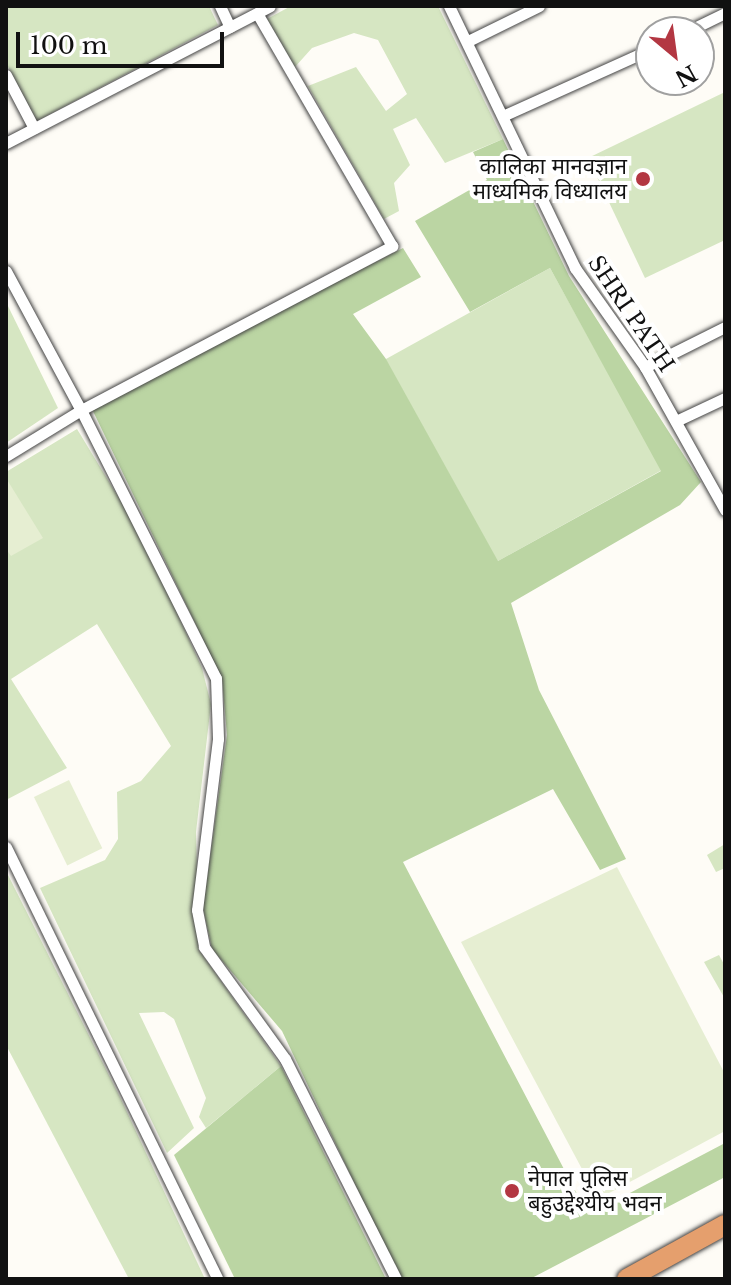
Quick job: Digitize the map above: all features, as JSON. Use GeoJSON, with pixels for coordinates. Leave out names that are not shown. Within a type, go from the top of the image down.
{"type":"FeatureCollection","features":[{"type":"Feature","properties":{"kind":"highway"},"geometry":{"type":"LineString","coordinates":[[627,1279],[725,1225]]}},
{"type":"Feature","properties":{"kind":"street"},"geometry":{"type":"LineString","coordinates":[[220,6],[230,27]]}},
{"type":"Feature","properties":{"kind":"street"},"geometry":{"type":"LineString","coordinates":[[6,143],[270,6]]}},
{"type":"Feature","properties":{"kind":"street"},"geometry":{"type":"LineString","coordinates":[[468,41],[539,6]]}},
{"type":"Feature","properties":{"kind":"street","name":"SHRI PATH"},"geometry":{"type":"LineString","coordinates":[[454,7],[468,41],[507,114],[575,268],[645,367],[724,504]]}},
{"type":"Feature","properties":{"kind":"street"},"geometry":{"type":"LineString","coordinates":[[6,456],[81,410],[392,246],[257,13]]}},
{"type":"Feature","properties":{"kind":"street"},"geometry":{"type":"LineString","coordinates":[[507,114],[635,56]]}},
{"type":"Feature","properties":{"kind":"street"},"geometry":{"type":"LineString","coordinates":[[6,75],[34,128]]}},
{"type":"Feature","properties":{"kind":"street"},"geometry":{"type":"LineString","coordinates":[[6,271],[81,410],[216,678],[218,739],[197,910],[204,947],[285,1059],[396,1279]]}},
{"type":"Feature","properties":{"kind":"street"},"geometry":{"type":"LineString","coordinates":[[645,367],[725,327]]}},
{"type":"Feature","properties":{"kind":"street"},"geometry":{"type":"LineString","coordinates":[[676,421],[725,398]]}},
{"type":"Feature","properties":{"kind":"street"},"geometry":{"type":"LineString","coordinates":[[6,847],[218,1279]]}},
{"type":"Feature","properties":{"kind":"green space"},"geometry":{"type":"Polygon","coordinates":[[[6,6],[209,6],[218,25],[37,121],[6,63],[6,6]]]}},
{"type":"Feature","properties":{"kind":"green space"},"geometry":{"type":"Polygon","coordinates":[[[291,6],[438,6],[503,139],[445,163],[416,118],[393,129],[410,165],[394,183],[399,211],[384,219],[308,86],[356,67],[386,111],[407,94],[378,40],[354,33],[312,48],[295,67],[267,19],[291,6]]]}},
{"type":"Feature","properties":{"kind":"green space"},"geometry":{"type":"Polygon","coordinates":[[[725,92],[725,240],[645,278],[588,158],[725,92]]]}},
{"type":"Feature","properties":{"kind":"green space"},"geometry":{"type":"Polygon","coordinates":[[[503,139],[569,276],[701,482],[680,505],[511,603],[539,690],[626,859],[600,870],[553,789],[403,862],[588,1215],[725,1143],[725,1177],[530,1279],[400,1279],[282,1031],[212,949],[203,908],[227,735],[222,679],[91,407],[403,248],[421,277],[353,314],[386,359],[498,561],[661,471],[550,268],[470,312],[415,221],[487,180],[473,152],[503,139]]]}},
{"type":"Feature","properties":{"kind":"green space"},"geometry":{"type":"Polygon","coordinates":[[[550,268],[662,470],[498,561],[386,359],[550,268]]]}},
{"type":"Feature","properties":{"kind":"green space"},"geometry":{"type":"Polygon","coordinates":[[[6,302],[58,408],[6,443],[6,302]]]}},
{"type":"Feature","properties":{"kind":"green space"},"geometry":{"type":"Polygon","coordinates":[[[77,429],[142,536],[202,668],[211,704],[196,832],[199,950],[281,1066],[206,1128],[199,1117],[206,1098],[174,1019],[164,1012],[139,1013],[194,1128],[167,1153],[40,888],[105,860],[118,839],[117,792],[141,781],[171,746],[97,624],[11,679],[67,768],[6,800],[6,472],[77,429]]]}},
{"type":"Feature","properties":{"kind":"green space"},"geometry":{"type":"Polygon","coordinates":[[[6,478],[43,538],[11,556],[6,549],[6,478]]]}},
{"type":"Feature","properties":{"kind":"green space"},"geometry":{"type":"Polygon","coordinates":[[[69,780],[102,848],[67,865],[34,797],[69,780]]]}},
{"type":"Feature","properties":{"kind":"green space"},"geometry":{"type":"Polygon","coordinates":[[[725,844],[725,868],[716,872],[707,855],[725,844]]]}},
{"type":"Feature","properties":{"kind":"green space"},"geometry":{"type":"Polygon","coordinates":[[[617,867],[725,1074],[725,1131],[598,1199],[461,942],[617,867]]]}},
{"type":"Feature","properties":{"kind":"green space"},"geometry":{"type":"Polygon","coordinates":[[[6,871],[119,1095],[205,1279],[129,1279],[6,1045],[6,871]]]}},
{"type":"Feature","properties":{"kind":"green space"},"geometry":{"type":"Polygon","coordinates":[[[719,955],[725,966],[725,999],[704,962],[719,955]]]}},
{"type":"Feature","properties":{"kind":"green space"},"geometry":{"type":"Polygon","coordinates":[[[281,1066],[386,1279],[235,1279],[174,1155],[281,1066]]]}},
{"type":"Feature","properties":{"kind":"place","name":"कालिका मानवज्ञान माध्यमिक विध्यालय"},"geometry":{"type":"Point","coordinates":[643,179]}},
{"type":"Feature","properties":{"kind":"place","name":"नेपाल पुलिस बहुउद्देश्यीय भवन"},"geometry":{"type":"Point","coordinates":[512,1191]}}]}
